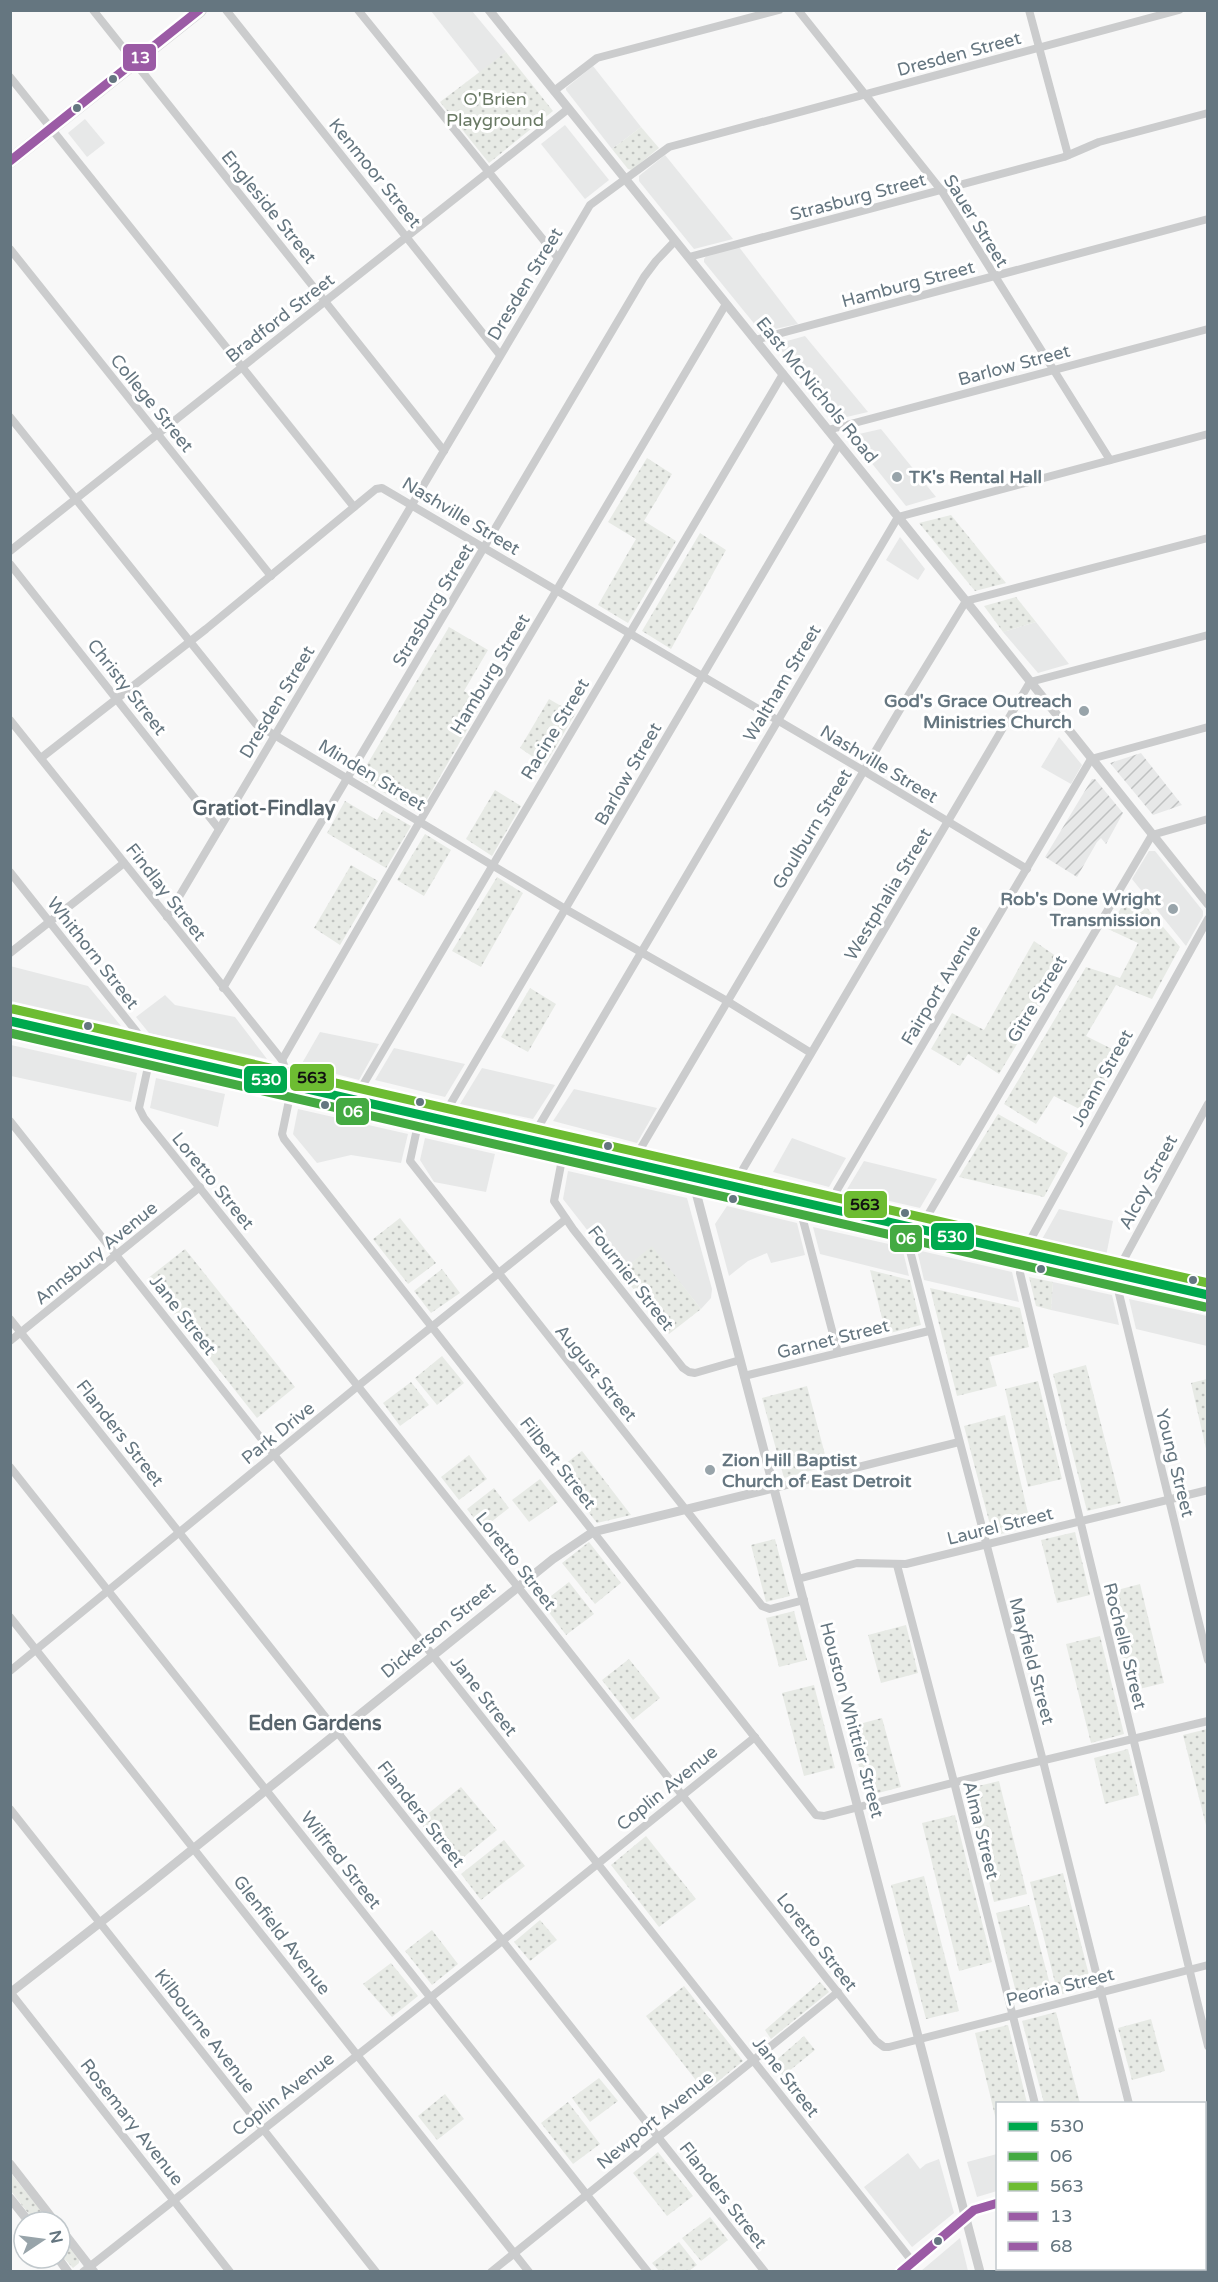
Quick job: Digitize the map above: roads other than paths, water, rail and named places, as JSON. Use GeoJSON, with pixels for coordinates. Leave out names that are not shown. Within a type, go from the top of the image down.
{"type":"FeatureCollection","features":[{"type":"Feature","properties":{"kind":"main road"},"geometry":{"type":"LineString","coordinates":[[10,160],[200,10]]}},
{"type":"Feature","properties":{"kind":"main road"},"geometry":{"type":"LineString","coordinates":[[10,1021],[1208,1295]]}},
{"type":"Feature","properties":{"kind":"street","name":"Engleside Street"},"geometry":{"type":"LineString","coordinates":[[93,10],[444,451]]}},
{"type":"Feature","properties":{"kind":"street","name":"Kenmoor Street"},"geometry":{"type":"LineString","coordinates":[[226,10],[500,355]]}},
{"type":"Feature","properties":{"kind":"street"},"geometry":{"type":"LineString","coordinates":[[358,10],[558,258]]}},
{"type":"Feature","properties":{"kind":"street","name":"East McNichols Road"},"geometry":{"type":"LineString","coordinates":[[489,10],[1208,904]]}},
{"type":"Feature","properties":{"kind":"street"},"geometry":{"type":"LineString","coordinates":[[554,91],[597,58],[779,10]]}},
{"type":"Feature","properties":{"kind":"street","name":"Sauer Street"},"geometry":{"type":"LineString","coordinates":[[798,10],[941,190],[1110,460]]}},
{"type":"Feature","properties":{"kind":"street"},"geometry":{"type":"LineString","coordinates":[[1029,10],[1068,155]]}},
{"type":"Feature","properties":{"kind":"street","name":"Dresden Street"},"geometry":{"type":"LineString","coordinates":[[167,917],[590,205],[669,147],[1179,10]]}},
{"type":"Feature","properties":{"kind":"street"},"geometry":{"type":"LineString","coordinates":[[10,77],[354,507],[189,642],[41,758]]}},
{"type":"Feature","properties":{"kind":"street","name":"Bradford Street"},"geometry":{"type":"LineString","coordinates":[[10,551],[568,109]]}},
{"type":"Feature","properties":{"kind":"street","name":"Strasburg Street"},"geometry":{"type":"LineString","coordinates":[[688,258],[1068,155],[1099,142],[1208,113]]}},
{"type":"Feature","properties":{"kind":"street","name":"Hamburg Street"},"geometry":{"type":"LineString","coordinates":[[755,340],[1208,219]]}},
{"type":"Feature","properties":{"kind":"street","name":"Strasburg Street"},"geometry":{"type":"LineString","coordinates":[[223,988],[644,277],[675,241]]}},
{"type":"Feature","properties":{"kind":"street","name":"College Street"},"geometry":{"type":"LineString","coordinates":[[10,249],[271,576]]}},
{"type":"Feature","properties":{"kind":"street","name":"Hamburg Street"},"geometry":{"type":"LineString","coordinates":[[282,1060],[420,821],[726,304]]}},
{"type":"Feature","properties":{"kind":"street","name":"Barlow Street"},"geometry":{"type":"LineString","coordinates":[[828,430],[1208,329]]}},
{"type":"Feature","properties":{"kind":"street","name":"Racine Street"},"geometry":{"type":"LineString","coordinates":[[354,1100],[783,374]]}},
{"type":"Feature","properties":{"kind":"street","name":"Minden Street"},"geometry":{"type":"LineString","coordinates":[[10,417],[250,720],[567,910],[728,1001],[811,1053]]}},
{"type":"Feature","properties":{"kind":"street"},"geometry":{"type":"LineString","coordinates":[[898,517],[1208,434]]}},
{"type":"Feature","properties":{"kind":"street","name":"Barlow Street"},"geometry":{"type":"LineString","coordinates":[[445,1120],[451,1103],[567,910],[839,444]]}},
{"type":"Feature","properties":{"kind":"street","name":"Nashville Street"},"geometry":{"type":"LineString","coordinates":[[354,507],[376,489],[382,488],[412,504],[1027,869]]}},
{"type":"Feature","properties":{"kind":"street","name":"Waltham Street"},"geometry":{"type":"LineString","coordinates":[[530,1141],[898,517]]}},
{"type":"Feature","properties":{"kind":"street"},"geometry":{"type":"LineString","coordinates":[[966,602],[1208,538]]}},
{"type":"Feature","properties":{"kind":"street","name":"Christy Street"},"geometry":{"type":"LineString","coordinates":[[10,564],[219,829]]}},
{"type":"Feature","properties":{"kind":"street","name":"Goulburn Street"},"geometry":{"type":"LineString","coordinates":[[632,1163],[966,602]]}},
{"type":"Feature","properties":{"kind":"street"},"geometry":{"type":"LineString","coordinates":[[1030,682],[1208,635]]}},
{"type":"Feature","properties":{"kind":"street","name":"Westphalia Street"},"geometry":{"type":"LineString","coordinates":[[737,1187],[743,1169],[1030,682]]}},
{"type":"Feature","properties":{"kind":"street","name":"Findlay Street"},"geometry":{"type":"LineString","coordinates":[[10,720],[282,1060],[292,1086]]}},
{"type":"Feature","properties":{"kind":"street"},"geometry":{"type":"LineString","coordinates":[[1091,759],[1208,727]]}},
{"type":"Feature","properties":{"kind":"street","name":"Fairport Avenue"},"geometry":{"type":"LineString","coordinates":[[835,1209],[837,1190],[1091,759]]}},
{"type":"Feature","properties":{"kind":"street"},"geometry":{"type":"LineString","coordinates":[[1152,835],[1208,819]]}},
{"type":"Feature","properties":{"kind":"street","name":"Gitre Street"},"geometry":{"type":"LineString","coordinates":[[919,1229],[1152,835]]}},
{"type":"Feature","properties":{"kind":"street"},"geometry":{"type":"LineString","coordinates":[[10,952],[124,863]]}},
{"type":"Feature","properties":{"kind":"street","name":"Whithorn Street"},"geometry":{"type":"LineString","coordinates":[[10,873],[136,1031],[150,1053]]}},
{"type":"Feature","properties":{"kind":"street","name":"Joann Street"},"geometry":{"type":"LineString","coordinates":[[1023,1252],[1208,919]]}},
{"type":"Feature","properties":{"kind":"street","name":"Loretto Street"},"geometry":{"type":"LineString","coordinates":[[150,1053],[147,1074],[140,1093],[141,1113],[876,2042],[884,2047],[919,2039]]}},
{"type":"Feature","properties":{"kind":"street","name":"Filbert Street"},"geometry":{"type":"LineString","coordinates":[[292,1086],[282,1134],[284,1139],[431,1327],[816,1815],[824,1816],[858,1807]]}},
{"type":"Feature","properties":{"kind":"street","name":"Alcoy Street"},"geometry":{"type":"LineString","coordinates":[[1114,1273],[1125,1257],[1208,1104]]}},
{"type":"Feature","properties":{"kind":"street","name":"August Street"},"geometry":{"type":"LineString","coordinates":[[420,1115],[410,1161],[497,1274],[762,1606],[770,1609],[804,1600]]}},
{"type":"Feature","properties":{"kind":"street","name":"Jane Street"},"geometry":{"type":"LineString","coordinates":[[10,1121],[912,2261]]}},
{"type":"Feature","properties":{"kind":"street","name":"Fournier Street"},"geometry":{"type":"LineString","coordinates":[[564,1149],[554,1201],[682,1368],[695,1372],[740,1360]]}},
{"type":"Feature","properties":{"kind":"street","name":"Houston Whittier Street"},"geometry":{"type":"LineString","coordinates":[[692,1177],[981,2271]]}},
{"type":"Feature","properties":{"kind":"street","name":"Annsbury Avenue"},"geometry":{"type":"LineString","coordinates":[[10,1341],[200,1187]]}},
{"type":"Feature","properties":{"kind":"street"},"geometry":{"type":"LineString","coordinates":[[798,1201],[838,1353]]}},
{"type":"Feature","properties":{"kind":"street","name":"Park Drive"},"geometry":{"type":"LineString","coordinates":[[10,1671],[566,1219]]}},
{"type":"Feature","properties":{"kind":"street","name":"Mayfield Street"},"geometry":{"type":"LineString","coordinates":[[919,1229],[909,1247],[1043,1761],[1129,2102]]}},
{"type":"Feature","properties":{"kind":"street","name":"Rochelle Street"},"geometry":{"type":"LineString","coordinates":[[1023,1252],[1020,1273],[1208,2046]]}},
{"type":"Feature","properties":{"kind":"street","name":"Young Street"},"geometry":{"type":"LineString","coordinates":[[1114,1273],[1208,1660]]}},
{"type":"Feature","properties":{"kind":"street","name":"Flanders Street"},"geometry":{"type":"LineString","coordinates":[[10,1319],[765,2271]]}},
{"type":"Feature","properties":{"kind":"street","name":"Garnet Street"},"geometry":{"type":"LineString","coordinates":[[744,1377],[929,1330]]}},
{"type":"Feature","properties":{"kind":"street","name":"Dickerson Street"},"geometry":{"type":"LineString","coordinates":[[11,1992],[553,1559],[593,1532],[959,1442]]}},
{"type":"Feature","properties":{"kind":"street","name":"Wilfred Street"},"geometry":{"type":"LineString","coordinates":[[10,1467],[648,2271]]}},
{"type":"Feature","properties":{"kind":"street","name":"Laurel Street"},"geometry":{"type":"LineString","coordinates":[[798,1579],[857,1563],[906,1564],[1208,1490]]}},
{"type":"Feature","properties":{"kind":"street","name":"Alma Street"},"geometry":{"type":"LineString","coordinates":[[897,1564],[1035,2102]]}},
{"type":"Feature","properties":{"kind":"street","name":"Glenfield Avenue"},"geometry":{"type":"LineString","coordinates":[[10,1617],[529,2271]]}},
{"type":"Feature","properties":{"kind":"street"},"geometry":{"type":"LineString","coordinates":[[858,1807],[1208,1721]]}},
{"type":"Feature","properties":{"kind":"street","name":"Coplin Avenue"},"geometry":{"type":"LineString","coordinates":[[89,2270],[755,1737]]}},
{"type":"Feature","properties":{"kind":"street","name":"Kilbourne Avenue"},"geometry":{"type":"LineString","coordinates":[[10,1809],[376,2271]]}},
{"type":"Feature","properties":{"kind":"street","name":"Peoria Street"},"geometry":{"type":"LineString","coordinates":[[919,2039],[1208,1965]]}},
{"type":"Feature","properties":{"kind":"street","name":"Rosemary Avenue"},"geometry":{"type":"LineString","coordinates":[[11,1992],[230,2271]]}},
{"type":"Feature","properties":{"kind":"street","name":"Newport Avenue"},"geometry":{"type":"LineString","coordinates":[[491,2271],[838,1992]]}},
{"type":"Feature","properties":{"kind":"street"},"geometry":{"type":"LineString","coordinates":[[10,2164],[46,2210]]}},
{"type":"Feature","properties":{"kind":"street"},"geometry":{"type":"LineString","coordinates":[[10,2198],[20,2210]]}},
{"type":"Feature","properties":{"kind":"street"},"geometry":{"type":"LineString","coordinates":[[900,2271],[967,2216],[977,2209],[996,2204]]}},
{"type":"Feature","properties":{"kind":"street"},"geometry":{"type":"LineString","coordinates":[[72,2245],[89,2270]]}},
{"type":"Feature","properties":{"kind":"place","name":"TK's Rental Hall"},"geometry":{"type":"Point","coordinates":[897,477]}},
{"type":"Feature","properties":{"kind":"place","name":"God's Grace Outreach Ministries Church"},"geometry":{"type":"Point","coordinates":[1084,711]}},
{"type":"Feature","properties":{"kind":"place","name":"Rob's Done Wright Transmission"},"geometry":{"type":"Point","coordinates":[1173,909]}},
{"type":"Feature","properties":{"kind":"place","name":"Zion Hill Baptist Church of East Detroit"},"geometry":{"type":"Point","coordinates":[710,1470]}},
{"type":"Feature","properties":{"kind":"district","name":"Gratiot-Findlay"},"geometry":{"type":"Point","coordinates":[264,809]}},
{"type":"Feature","properties":{"kind":"district","name":"Eden Gardens"},"geometry":{"type":"Point","coordinates":[315,1724]}},
{"type":"Feature","properties":{"kind":"park label","name":"O'Brien Playground"},"geometry":{"type":"Point","coordinates":[495,109]}}]}
